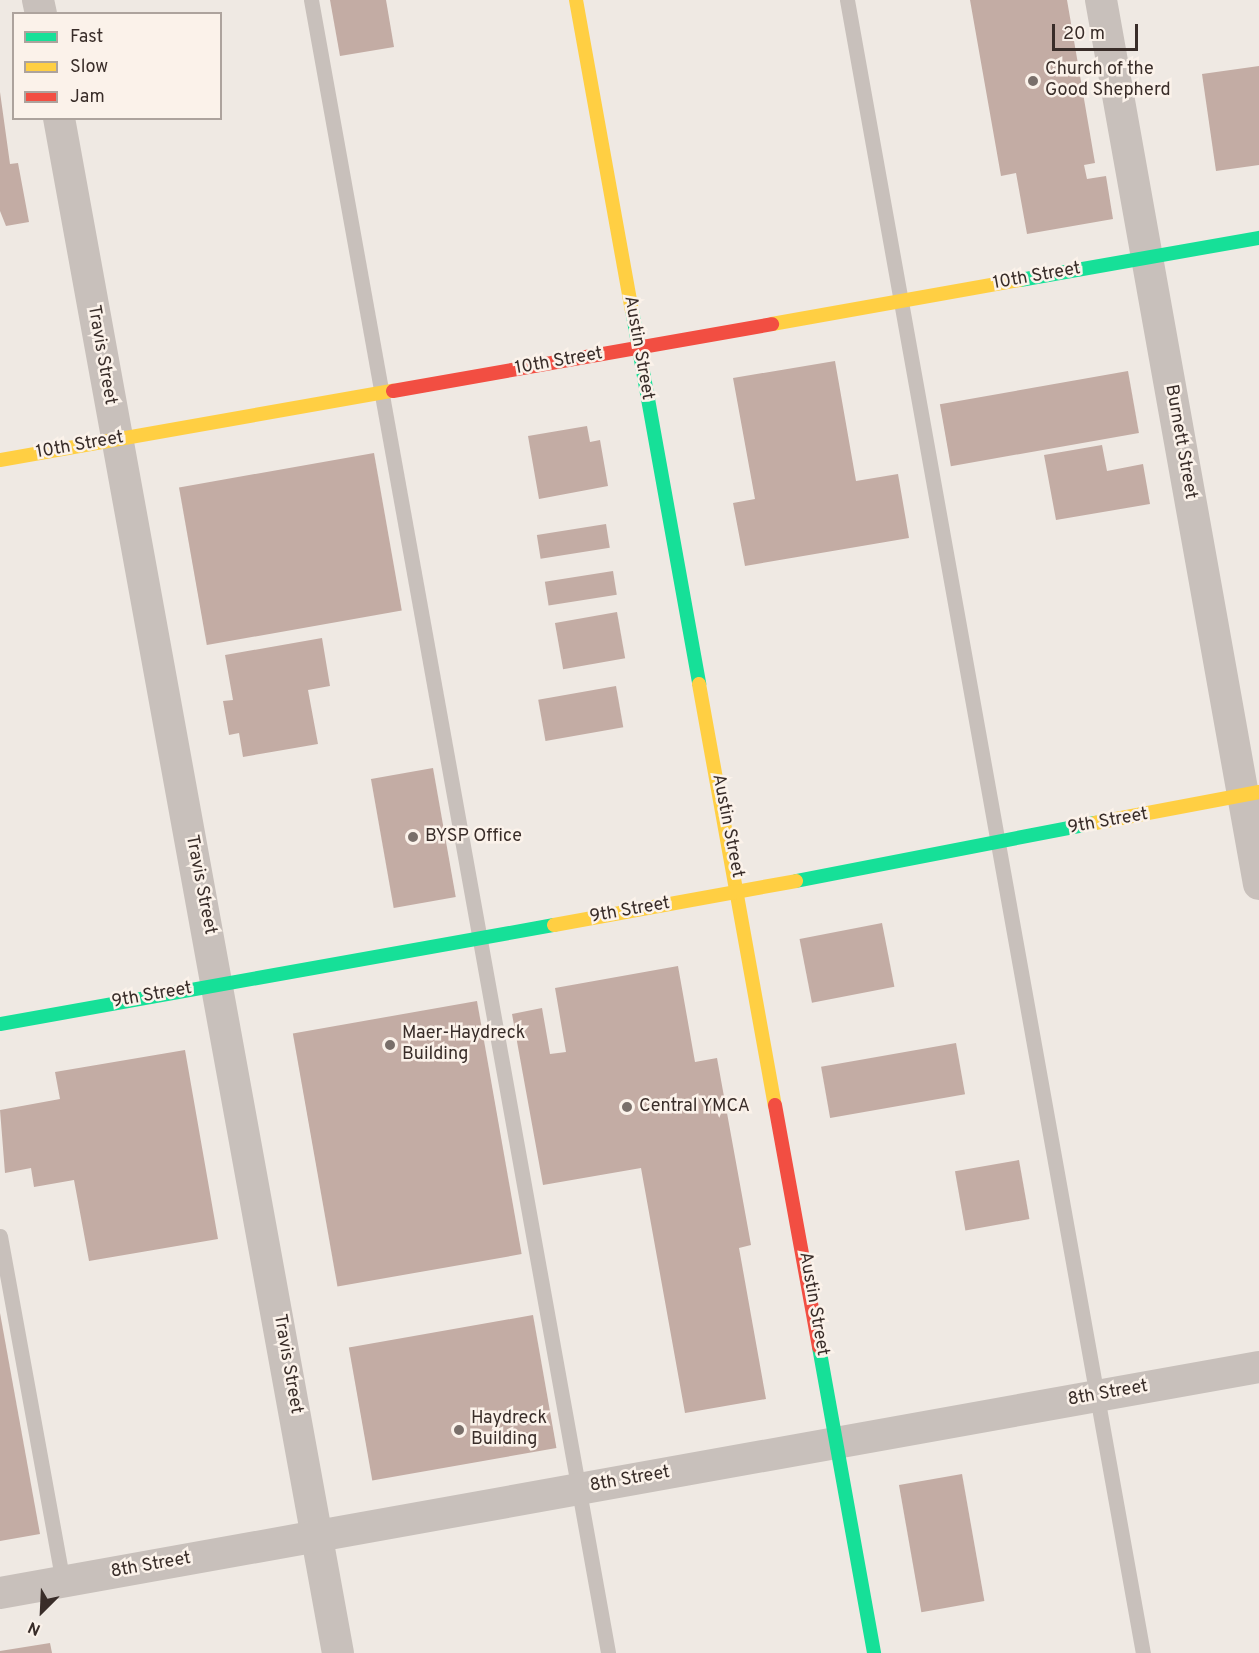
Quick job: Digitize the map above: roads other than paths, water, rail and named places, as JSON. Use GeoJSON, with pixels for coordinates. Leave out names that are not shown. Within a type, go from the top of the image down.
{"type":"FeatureCollection","features":[{"type":"Feature","properties":{"kind":"street","name":"Austin Street"},"geometry":{"type":"LineString","coordinates":[[576,0],[739,892],[874,1653]]}},
{"type":"Feature","properties":{"kind":"street","name":"Burnett Street"},"geometry":{"type":"LineString","coordinates":[[1101,0],[1147,258],[1251,795],[1259,884]]}},
{"type":"Feature","properties":{"kind":"street","name":"Travis Street"},"geometry":{"type":"LineString","coordinates":[[59,120],[116,439],[219,984],[338,1653]]}},
{"type":"Feature","properties":{"kind":"street","name":"10th Street"},"geometry":{"type":"LineString","coordinates":[[0,460],[1259,238]]}},
{"type":"Feature","properties":{"kind":"street","name":"9th Street"},"geometry":{"type":"LineString","coordinates":[[0,1024],[739,892],[1251,795]]}},
{"type":"Feature","properties":{"kind":"street","name":"8th Street"},"geometry":{"type":"LineString","coordinates":[[0,1593],[1259,1367]]}},
{"type":"Feature","properties":{"kind":"lane"},"geometry":{"type":"LineString","coordinates":[[310,0],[608,1653]]}},
{"type":"Feature","properties":{"kind":"lane"},"geometry":{"type":"LineString","coordinates":[[847,0],[1143,1653]]}},
{"type":"Feature","properties":{"kind":"lane"},"geometry":{"type":"LineString","coordinates":[[0,1236],[63,1582]]}},
{"type":"Feature","properties":{"kind":"place","name":"Church of the Good Shepherd"},"geometry":{"type":"Point","coordinates":[1033,81]}},
{"type":"Feature","properties":{"kind":"place","name":"BYSP Office"},"geometry":{"type":"Point","coordinates":[413,837]}},
{"type":"Feature","properties":{"kind":"place","name":"Maer-Haydreck Building"},"geometry":{"type":"Point","coordinates":[390,1045]}},
{"type":"Feature","properties":{"kind":"place","name":"Central YMCA"},"geometry":{"type":"Point","coordinates":[627,1107]}},
{"type":"Feature","properties":{"kind":"place","name":"Haydreck Building"},"geometry":{"type":"Point","coordinates":[459,1430]}}]}
